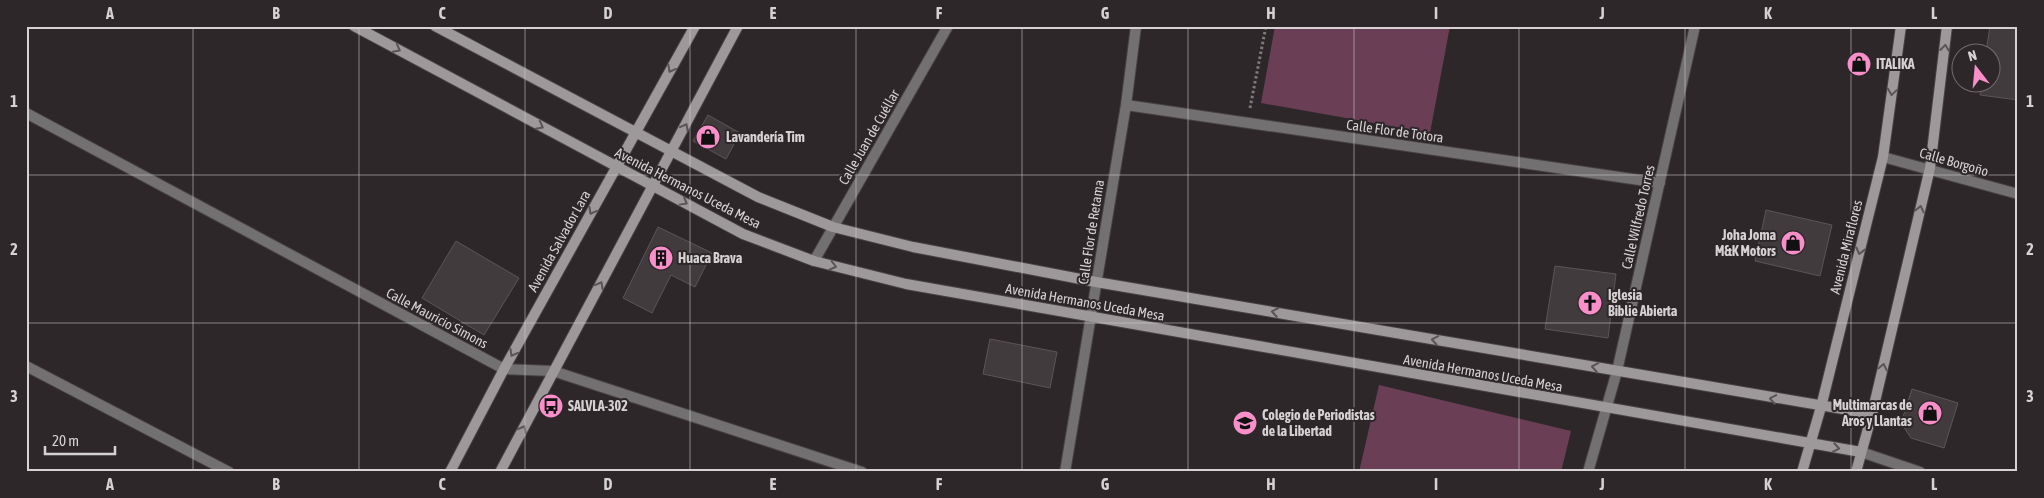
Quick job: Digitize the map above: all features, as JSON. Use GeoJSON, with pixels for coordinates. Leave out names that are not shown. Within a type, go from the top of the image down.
{"type":"FeatureCollection","features":[{"type":"Feature","properties":{"kind":"street","name":"Avenida Hermanos Uceda Mesa"},"geometry":{"type":"LineString","coordinates":[[354,26],[373,31],[743,234],[814,261],[906,284],[1090,318],[1861,452]]}},
{"type":"Feature","properties":{"kind":"street","name":"Avenida Hermanos Uceda Mesa"},"geometry":{"type":"LineString","coordinates":[[435,26],[758,197],[833,227],[913,247],[1096,282],[1821,407],[1872,414]]}},
{"type":"Feature","properties":{"kind":"street","name":"Avenida Salvador Lara"},"geometry":{"type":"LineString","coordinates":[[450,472],[504,369],[695,26]]}},
{"type":"Feature","properties":{"kind":"street"},"geometry":{"type":"LineString","coordinates":[[500,472],[673,151],[738,26]]}},
{"type":"Feature","properties":{"kind":"street","name":"Calle Juan de Cuéllar"},"geometry":{"type":"LineString","coordinates":[[814,261],[948,26]]}},
{"type":"Feature","properties":{"kind":"street","name":"Calle Flor de Retama"},"geometry":{"type":"LineString","coordinates":[[1065,472],[1126,105],[1136,26]]}},
{"type":"Feature","properties":{"kind":"street","name":"Calle Wilfredo Torres"},"geometry":{"type":"LineString","coordinates":[[1588,472],[1617,371],[1695,26]]}},
{"type":"Feature","properties":{"kind":"street","name":"Avenida Miraflores"},"geometry":{"type":"LineString","coordinates":[[1802,472],[1821,407],[1883,157],[1901,26]]}},
{"type":"Feature","properties":{"kind":"street"},"geometry":{"type":"LineString","coordinates":[[1856,472],[1872,414],[1930,168],[1947,26]]}},
{"type":"Feature","properties":{"kind":"street","name":"Calle Flor de Totora"},"geometry":{"type":"LineString","coordinates":[[1126,105],[1660,183]]}},
{"type":"Feature","properties":{"kind":"street","name":"Calle Mauricio Simons"},"geometry":{"type":"LineString","coordinates":[[26,113],[504,369],[553,371],[862,472]]}},
{"type":"Feature","properties":{"kind":"street","name":"Calle Borgoño"},"geometry":{"type":"LineString","coordinates":[[1883,157],[1930,168],[2018,194]]}},
{"type":"Feature","properties":{"kind":"street"},"geometry":{"type":"LineString","coordinates":[[26,366],[229,472]]}},
{"type":"Feature","properties":{"kind":"street"},"geometry":{"type":"LineString","coordinates":[[1861,452],[1920,472]]}},
{"type":"Feature","properties":{"kind":"path"},"geometry":{"type":"LineString","coordinates":[[1247,123],[1266,26]]}},
{"type":"Feature","properties":{"kind":"shaded area"},"geometry":{"type":"Polygon","coordinates":[[[1275,26],[1450,26],[1430,133],[1261,103],[1275,26]]]}},
{"type":"Feature","properties":{"kind":"shaded area"},"geometry":{"type":"Polygon","coordinates":[[[1379,385],[1571,431],[1561,472],[1359,472],[1379,385]]]}},
{"type":"Feature","properties":{"kind":"building"},"geometry":{"type":"Polygon","coordinates":[[[1990,26],[2018,26],[2018,100],[1980,95],[1980,92],[2002,92],[2002,42],[1988,42],[1990,26]]]}},
{"type":"Feature","properties":{"kind":"building"},"geometry":{"type":"Polygon","coordinates":[[[708,115],[740,133],[726,159],[693,141],[708,115]]]}},
{"type":"Feature","properties":{"kind":"building","name":"Joha Joma M&K Motors"},"geometry":{"type":"Polygon","coordinates":[[[1766,210],[1832,225],[1820,276],[1755,261],[1766,210]]]}},
{"type":"Feature","properties":{"kind":"building","name":"Huaca Brava"},"geometry":{"type":"Polygon","coordinates":[[[658,227],[712,253],[695,287],[671,275],[652,313],[623,298],[658,227]]]}},
{"type":"Feature","properties":{"kind":"building"},"geometry":{"type":"Polygon","coordinates":[[[456,241],[519,278],[484,335],[422,298],[456,241]]]}},
{"type":"Feature","properties":{"kind":"building","name":"Iglesia Biblie Abierta"},"geometry":{"type":"Polygon","coordinates":[[[1555,266],[1616,274],[1608,338],[1545,329],[1555,266]]]}},
{"type":"Feature","properties":{"kind":"building"},"geometry":{"type":"Polygon","coordinates":[[[990,339],[1057,352],[1050,388],[983,374],[990,339]]]}},
{"type":"Feature","properties":{"kind":"building","name":"Multimarcas de Aros y Llantas"},"geometry":{"type":"Polygon","coordinates":[[[1912,389],[1958,403],[1944,448],[1911,438],[1901,423],[1912,389]]]}},
{"type":"Feature","properties":{"kind":"place","name":"ITALIKA"},"geometry":{"type":"Point","coordinates":[1859,64]}},
{"type":"Feature","properties":{"kind":"place","name":"Lavandería Tim"},"geometry":{"type":"Point","coordinates":[708,137]}},
{"type":"Feature","properties":{"kind":"place","name":"Joha Joma M&K Motors"},"geometry":{"type":"Point","coordinates":[1793,243]}},
{"type":"Feature","properties":{"kind":"place","name":"Huaca Brava"},"geometry":{"type":"Point","coordinates":[661,258]}},
{"type":"Feature","properties":{"kind":"place","name":"Iglesia Biblie Abierta"},"geometry":{"type":"Point","coordinates":[1590,303]}},
{"type":"Feature","properties":{"kind":"place","name":"SALVLA-302"},"geometry":{"type":"Point","coordinates":[551,406]}},
{"type":"Feature","properties":{"kind":"place","name":"Multimarcas de Aros y Llantas"},"geometry":{"type":"Point","coordinates":[1930,413]}},
{"type":"Feature","properties":{"kind":"place","name":"Colegio de Periodistas de la Libertad"},"geometry":{"type":"Point","coordinates":[1245,423]}}]}
